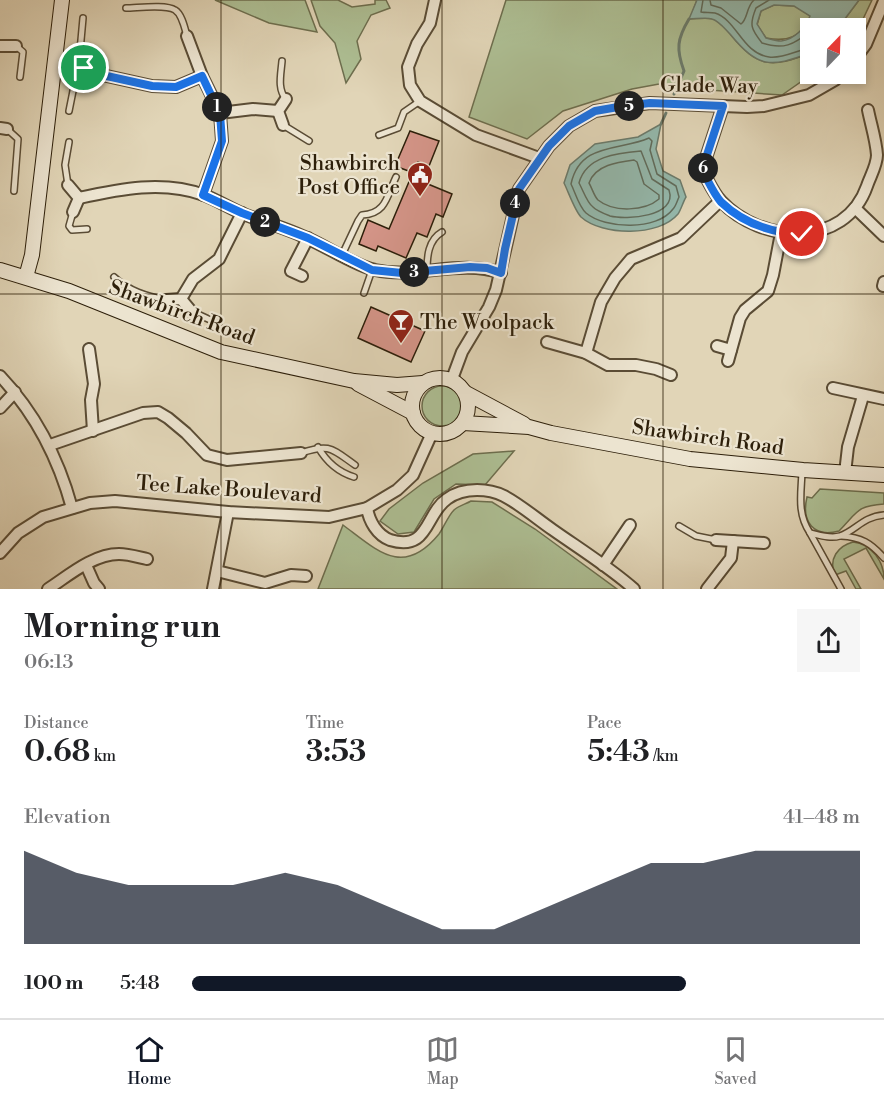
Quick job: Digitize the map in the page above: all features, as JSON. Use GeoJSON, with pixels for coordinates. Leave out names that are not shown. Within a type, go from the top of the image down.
{"type":"FeatureCollection","features":[{"type":"Feature","properties":{"kind":"main road"},"geometry":{"type":"LineString","coordinates":[[26,277],[32,255],[62,0]]}},
{"type":"Feature","properties":{"kind":"main road","name":"Shawbirch Road"},"geometry":{"type":"LineString","coordinates":[[0,270],[69,291],[221,352],[258,362],[354,381],[398,385],[423,383]]}},
{"type":"Feature","properties":{"kind":"main road"},"geometry":{"type":"LineString","coordinates":[[436,377],[452,379],[466,393],[469,408],[463,423],[453,431],[446,434],[432,433],[417,422],[413,413],[413,396],[423,383],[436,377]]}},
{"type":"Feature","properties":{"kind":"main road","name":"Shawbirch Road"},"geometry":{"type":"LineString","coordinates":[[354,381],[413,413]]}},
{"type":"Feature","properties":{"kind":"main road","name":"Shawbirch Road"},"geometry":{"type":"LineString","coordinates":[[466,393],[529,427]]}},
{"type":"Feature","properties":{"kind":"main road","name":"Shawbirch Road"},"geometry":{"type":"LineString","coordinates":[[463,423],[529,427],[690,459],[802,471],[884,475]]}},
{"type":"Feature","properties":{"kind":"street"},"geometry":{"type":"LineString","coordinates":[[435,0],[430,23],[417,44],[408,67],[410,85],[420,101],[476,135],[539,158]]}},
{"type":"Feature","properties":{"kind":"street"},"geometry":{"type":"LineString","coordinates":[[866,44],[884,1]]}},
{"type":"Feature","properties":{"kind":"street"},"geometry":{"type":"LineString","coordinates":[[187,36],[220,114],[222,141],[203,195]]}},
{"type":"Feature","properties":{"kind":"street"},"geometry":{"type":"LineString","coordinates":[[0,46],[16,46]]}},
{"type":"Feature","properties":{"kind":"street"},"geometry":{"type":"LineString","coordinates":[[81,56],[84,71]]}},
{"type":"Feature","properties":{"kind":"street"},"geometry":{"type":"LineString","coordinates":[[84,71],[152,86],[176,87],[202,76]]}},
{"type":"Feature","properties":{"kind":"street"},"geometry":{"type":"LineString","coordinates":[[75,81],[84,71]]}},
{"type":"Feature","properties":{"kind":"street","name":"Glade Way"},"geometry":{"type":"LineString","coordinates":[[452,379],[462,352],[489,307],[501,273],[519,189],[539,158],[569,126],[595,111],[650,103],[764,106],[809,95],[828,84]]}},
{"type":"Feature","properties":{"kind":"street"},"geometry":{"type":"LineString","coordinates":[[278,111],[286,99]]}},
{"type":"Feature","properties":{"kind":"street"},"geometry":{"type":"LineString","coordinates":[[723,106],[702,170],[720,201],[741,217],[764,229],[802,234],[838,223],[855,208],[865,193],[877,158],[868,110]]}},
{"type":"Feature","properties":{"kind":"street"},"geometry":{"type":"LineString","coordinates":[[220,114],[253,109],[278,111]]}},
{"type":"Feature","properties":{"kind":"street"},"geometry":{"type":"LineString","coordinates":[[278,111],[283,125]]}},
{"type":"Feature","properties":{"kind":"street"},"geometry":{"type":"LineString","coordinates":[[68,185],[79,198]]}},
{"type":"Feature","properties":{"kind":"street"},"geometry":{"type":"LineString","coordinates":[[79,198],[123,189],[154,187],[203,195],[242,213],[308,238],[372,270],[396,273],[470,267],[487,268],[501,273]]}},
{"type":"Feature","properties":{"kind":"street"},"geometry":{"type":"LineString","coordinates":[[73,212],[79,198]]}},
{"type":"Feature","properties":{"kind":"street"},"geometry":{"type":"LineString","coordinates":[[586,353],[601,302],[615,278],[631,259],[681,238],[720,201]]}},
{"type":"Feature","properties":{"kind":"street"},"geometry":{"type":"LineString","coordinates":[[855,208],[884,236]]}},
{"type":"Feature","properties":{"kind":"street"},"geometry":{"type":"LineString","coordinates":[[181,299],[193,279],[219,259],[242,213]]}},
{"type":"Feature","properties":{"kind":"street"},"geometry":{"type":"LineString","coordinates":[[729,362],[740,318],[745,309],[768,291],[781,233]]}},
{"type":"Feature","properties":{"kind":"street"},"geometry":{"type":"LineString","coordinates":[[302,276],[291,271],[308,238]]}},
{"type":"Feature","properties":{"kind":"street"},"geometry":{"type":"LineString","coordinates":[[166,300],[181,299]]}},
{"type":"Feature","properties":{"kind":"street"},"geometry":{"type":"LineString","coordinates":[[181,299],[191,311]]}},
{"type":"Feature","properties":{"kind":"street"},"geometry":{"type":"LineString","coordinates":[[547,342],[586,353],[608,365],[636,365],[671,375]]}},
{"type":"Feature","properties":{"kind":"street"},"geometry":{"type":"LineString","coordinates":[[717,346],[731,350]]}},
{"type":"Feature","properties":{"kind":"street"},"geometry":{"type":"LineString","coordinates":[[89,349],[94,384],[91,400],[93,431]]}},
{"type":"Feature","properties":{"kind":"street"},"geometry":{"type":"LineString","coordinates":[[0,376],[36,419],[50,445],[72,508]]}},
{"type":"Feature","properties":{"kind":"street"},"geometry":{"type":"LineString","coordinates":[[833,388],[884,399]]}},
{"type":"Feature","properties":{"kind":"street"},"geometry":{"type":"LineString","coordinates":[[0,408],[15,392]]}},
{"type":"Feature","properties":{"kind":"street"},"geometry":{"type":"LineString","coordinates":[[845,473],[848,447],[863,396]]}},
{"type":"Feature","properties":{"kind":"street"},"geometry":{"type":"LineString","coordinates":[[50,445],[143,413],[158,412],[186,433],[200,450],[216,458],[227,460],[301,453]]}},
{"type":"Feature","properties":{"kind":"street","name":"Tee Lake Boulevard"},"geometry":{"type":"LineString","coordinates":[[0,553],[18,533],[43,517],[90,503],[115,501],[228,512],[329,516],[367,508],[397,490],[413,475],[432,433]]}},
{"type":"Feature","properties":{"kind":"street"},"geometry":{"type":"LineString","coordinates":[[367,508],[372,524],[386,538],[398,542],[410,541],[421,536],[446,499],[467,491],[489,491],[502,495],[603,564],[634,589]]}},
{"type":"Feature","properties":{"kind":"street"},"geometry":{"type":"LineString","coordinates":[[213,589],[228,512]]}},
{"type":"Feature","properties":{"kind":"street"},"geometry":{"type":"LineString","coordinates":[[603,564],[630,525]]}},
{"type":"Feature","properties":{"kind":"street"},"geometry":{"type":"LineString","coordinates":[[716,540],[764,543]]}},
{"type":"Feature","properties":{"kind":"street"},"geometry":{"type":"LineString","coordinates":[[707,589],[731,558],[733,541]]}},
{"type":"Feature","properties":{"kind":"street"},"geometry":{"type":"LineString","coordinates":[[48,589],[86,565],[107,555],[120,554],[147,559]]}},
{"type":"Feature","properties":{"kind":"street"},"geometry":{"type":"LineString","coordinates":[[86,565],[99,589]]}},
{"type":"Feature","properties":{"kind":"street"},"geometry":{"type":"LineString","coordinates":[[217,571],[265,583],[291,575],[306,576]]}},
{"type":"Feature","properties":{"kind":"lane"},"geometry":{"type":"LineString","coordinates":[[126,8],[175,10],[187,36]]}},
{"type":"Feature","properties":{"kind":"lane"},"geometry":{"type":"LineString","coordinates":[[81,56],[83,18]]}},
{"type":"Feature","properties":{"kind":"lane"},"geometry":{"type":"LineString","coordinates":[[16,46],[23,52],[20,77]]}},
{"type":"Feature","properties":{"kind":"lane"},"geometry":{"type":"LineString","coordinates":[[282,62],[280,88],[286,99]]}},
{"type":"Feature","properties":{"kind":"lane"},"geometry":{"type":"LineString","coordinates":[[69,111],[75,81]]}},
{"type":"Feature","properties":{"kind":"lane"},"geometry":{"type":"LineString","coordinates":[[379,135],[398,128],[404,112],[420,101]]}},
{"type":"Feature","properties":{"kind":"lane"},"geometry":{"type":"LineString","coordinates":[[283,125],[309,141]]}},
{"type":"Feature","properties":{"kind":"lane"},"geometry":{"type":"LineString","coordinates":[[4,129],[18,139],[14,191]]}},
{"type":"Feature","properties":{"kind":"lane"},"geometry":{"type":"LineString","coordinates":[[68,185],[65,165],[69,142]]}},
{"type":"Feature","properties":{"kind":"lane"},"geometry":{"type":"LineString","coordinates":[[342,255],[358,221],[362,216],[373,215],[380,211],[396,177]]}},
{"type":"Feature","properties":{"kind":"lane"},"geometry":{"type":"LineString","coordinates":[[73,212],[69,226],[72,230],[87,229]]}},
{"type":"Feature","properties":{"kind":"lane"},"geometry":{"type":"LineString","coordinates":[[427,272],[427,254],[435,236],[442,232]]}},
{"type":"Feature","properties":{"kind":"lane"},"geometry":{"type":"LineString","coordinates":[[364,293],[372,270]]}},
{"type":"Feature","properties":{"kind":"lane"},"geometry":{"type":"LineString","coordinates":[[114,277],[125,287],[149,297],[166,300]]}},
{"type":"Feature","properties":{"kind":"lane"},"geometry":{"type":"LineString","coordinates":[[191,311],[219,324]]}},
{"type":"Feature","properties":{"kind":"lane"},"geometry":{"type":"LineString","coordinates":[[301,453],[322,446],[335,451],[355,465]]}},
{"type":"Feature","properties":{"kind":"lane"},"geometry":{"type":"LineString","coordinates":[[318,447],[324,457],[337,469],[354,477]]}},
{"type":"Feature","properties":{"kind":"lane"},"geometry":{"type":"LineString","coordinates":[[802,471],[800,508],[803,522],[841,589]]}},
{"type":"Feature","properties":{"kind":"lane"},"geometry":{"type":"LineString","coordinates":[[839,536],[871,516],[884,515]]}},
{"type":"Feature","properties":{"kind":"lane"},"geometry":{"type":"LineString","coordinates":[[679,526],[696,536],[716,540]]}},
{"type":"Feature","properties":{"kind":"lane"},"geometry":{"type":"LineString","coordinates":[[810,533],[828,537],[856,537],[870,543],[884,558]]}},
{"type":"Feature","properties":{"kind":"green space"},"geometry":{"type":"Polygon","coordinates":[[[215,0],[305,0],[317,32],[269,23],[215,0]]]}},
{"type":"Feature","properties":{"kind":"green space"},"geometry":{"type":"Polygon","coordinates":[[[311,0],[338,0],[352,7],[375,4],[375,0],[386,0],[390,8],[371,15],[357,41],[361,59],[346,83],[335,43],[320,26],[311,0]]]}},
{"type":"Feature","properties":{"kind":"green space"},"geometry":{"type":"Polygon","coordinates":[[[506,0],[697,0],[690,19],[716,20],[749,54],[758,59],[775,63],[800,57],[800,82],[782,95],[694,89],[659,84],[632,89],[563,111],[527,139],[469,117],[506,0]]]}},
{"type":"Feature","properties":{"kind":"green space"},"geometry":{"type":"Polygon","coordinates":[[[859,0],[872,0],[864,18],[846,18],[859,0]]]}},
{"type":"Feature","properties":{"kind":"green space"},"geometry":{"type":"Polygon","coordinates":[[[774,5],[795,6],[811,16],[800,18],[800,32],[793,37],[766,38],[757,25],[761,11],[774,5]]]}},
{"type":"Feature","properties":{"kind":"green space"},"geometry":{"type":"Polygon","coordinates":[[[442,386],[456,392],[462,406],[456,420],[442,426],[428,420],[422,406],[428,392],[442,386]]]}},
{"type":"Feature","properties":{"kind":"green space"},"geometry":{"type":"Polygon","coordinates":[[[514,451],[485,485],[456,484],[434,499],[414,532],[398,534],[380,521],[389,509],[423,483],[473,454],[514,451]]]}},
{"type":"Feature","properties":{"kind":"green space"},"geometry":{"type":"Polygon","coordinates":[[[820,489],[884,493],[884,504],[862,508],[839,531],[823,532],[811,526],[806,514],[807,497],[812,498],[820,489]]]}},
{"type":"Feature","properties":{"kind":"green space"},"geometry":{"type":"Polygon","coordinates":[[[471,501],[492,502],[535,529],[617,589],[318,589],[343,525],[379,551],[391,556],[414,555],[439,534],[454,510],[471,501]]]}},
{"type":"Feature","properties":{"kind":"green space"},"geometry":{"type":"Polygon","coordinates":[[[853,542],[866,546],[876,555],[882,566],[884,579],[866,548],[844,559],[861,589],[856,589],[846,571],[835,575],[833,564],[836,554],[853,542]]]}},
{"type":"Feature","properties":{"kind":"water"},"geometry":{"type":"Polygon","coordinates":[[[697,0],[859,0],[846,18],[809,18],[810,16],[794,6],[774,5],[761,11],[757,24],[766,38],[786,40],[795,36],[800,30],[800,57],[774,63],[757,59],[740,45],[722,25],[707,18],[689,19],[697,0]]]}},
{"type":"Feature","properties":{"kind":"water"},"geometry":{"type":"Polygon","coordinates":[[[661,124],[656,149],[663,171],[680,180],[686,197],[678,214],[669,222],[658,227],[630,231],[602,228],[581,217],[564,183],[570,165],[595,144],[638,137],[661,124]]]}},
{"type":"Feature","properties":{"kind":"building"},"geometry":{"type":"Polygon","coordinates":[[[410,131],[439,141],[429,166],[418,162],[414,173],[395,166],[410,131]]]}},
{"type":"Feature","properties":{"kind":"building"},"geometry":{"type":"Polygon","coordinates":[[[411,177],[452,194],[443,217],[436,214],[427,237],[417,233],[406,258],[378,246],[376,251],[359,244],[368,220],[389,229],[411,177]]]}},
{"type":"Feature","properties":{"kind":"building"},"geometry":{"type":"Polygon","coordinates":[[[371,307],[425,331],[411,362],[358,338],[371,307]]]}},
{"type":"Feature","properties":{"kind":"waterway"},"geometry":{"type":"LineString","coordinates":[[674,94],[684,71],[679,44],[689,19]]}},
{"type":"Feature","properties":{"kind":"waterway"},"geometry":{"type":"LineString","coordinates":[[661,124],[666,113]]}},
{"type":"Feature","properties":{"kind":"place","name":"Shawbirch Post Office"},"geometry":{"type":"Point","coordinates":[420,198]}},
{"type":"Feature","properties":{"kind":"place","name":"The Woolpack"},"geometry":{"type":"Point","coordinates":[401,345]}},
{"type":"Feature","properties":{"kind":"route"},"geometry":{"type":"LineString","coordinates":[[84,68],[84,71],[152,86],[176,87],[202,76],[220,114],[222,141],[203,195],[242,213],[308,238],[372,270],[402,273],[470,267],[487,268],[501,273],[519,189],[549,146],[569,126],[595,111],[650,103],[723,106],[702,170],[720,201],[741,217],[764,229],[802,234]]}}]}
